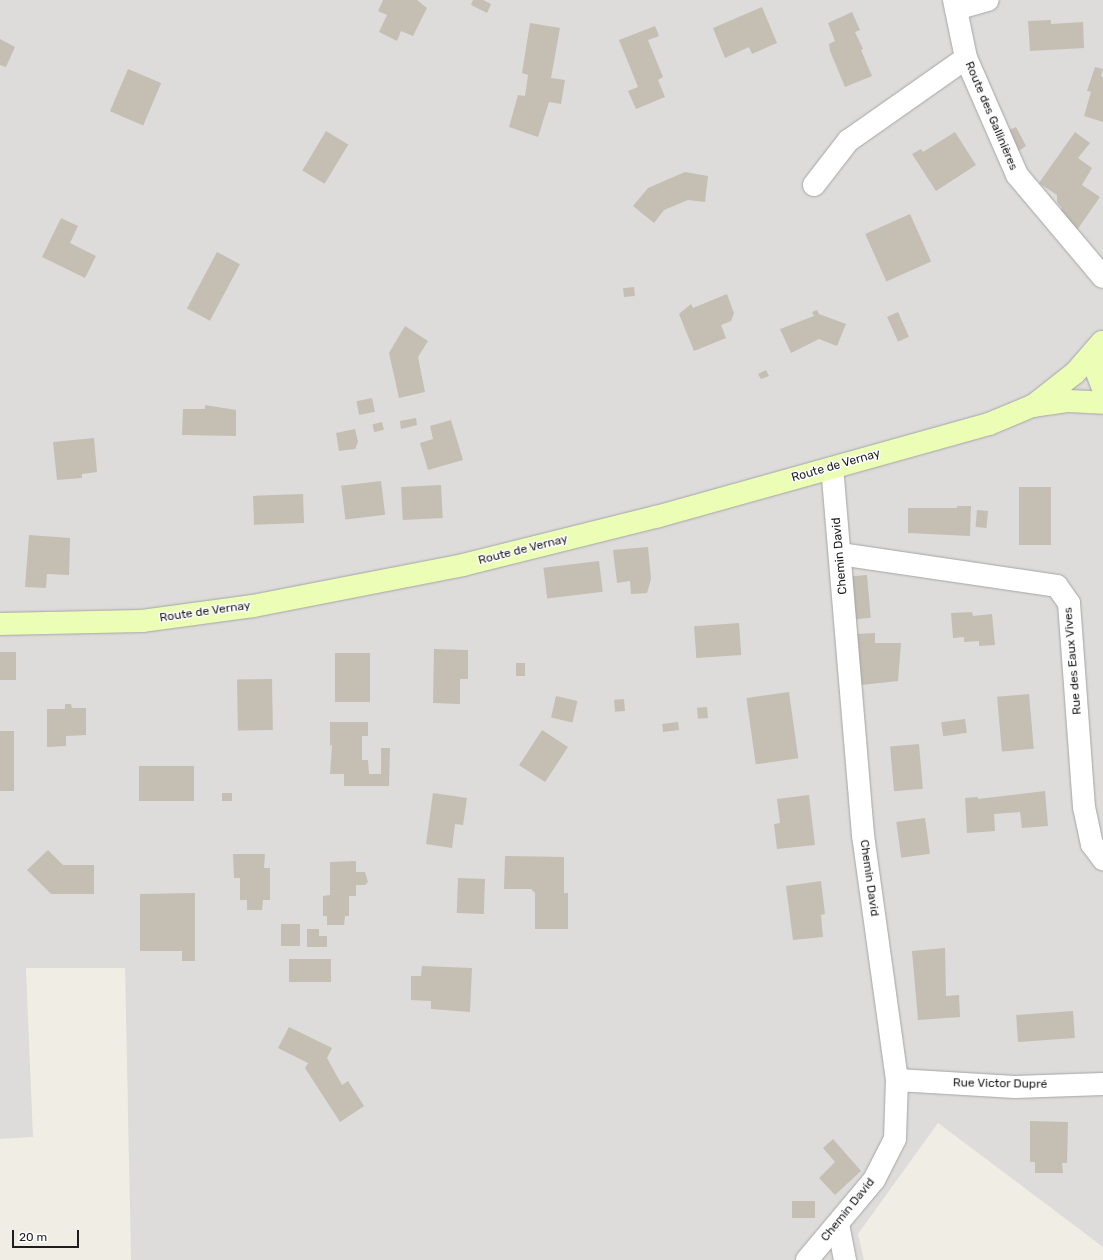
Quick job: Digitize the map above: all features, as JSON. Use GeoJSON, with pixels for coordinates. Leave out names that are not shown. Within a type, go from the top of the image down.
{"type":"FeatureCollection","features":[{"type":"Feature","properties":{"kind":"street"},"geometry":{"type":"LineString","coordinates":[[955,4],[988,0]]}},
{"type":"Feature","properties":{"kind":"street","name":"Route des Gallinières"},"geometry":{"type":"LineString","coordinates":[[955,4],[966,58],[1017,175],[1102,281]]}},
{"type":"Feature","properties":{"kind":"street"},"geometry":{"type":"LineString","coordinates":[[814,185],[848,140],[966,58]]}},
{"type":"Feature","properties":{"kind":"street"},"geometry":{"type":"LineString","coordinates":[[1102,341],[1097,355],[1096,370],[1103,388]]}},
{"type":"Feature","properties":{"kind":"street","name":"Route de Vernay"},"geometry":{"type":"LineString","coordinates":[[0,624],[142,621],[253,606],[463,565],[656,517],[989,424],[1032,406],[1075,373],[1102,341]]}},
{"type":"Feature","properties":{"kind":"street","name":"Route de Vernay"},"geometry":{"type":"LineString","coordinates":[[1032,406],[1069,401],[1103,403]]}},
{"type":"Feature","properties":{"kind":"street","name":"Chemin David"},"geometry":{"type":"LineString","coordinates":[[807,1260],[874,1180],[895,1140],[896,1080],[863,835],[832,468]]}},
{"type":"Feature","properties":{"kind":"street","name":"Rue des Eaux Vives"},"geometry":{"type":"LineString","coordinates":[[840,554],[1057,586],[1068,602],[1084,807],[1092,844],[1103,859]]}},
{"type":"Feature","properties":{"kind":"street","name":"Rue Victor Dupré"},"geometry":{"type":"LineString","coordinates":[[896,1080],[1015,1087],[1103,1084]]}},
{"type":"Feature","properties":{"kind":"street"},"geometry":{"type":"LineString","coordinates":[[838,1224],[845,1260]]}},
{"type":"Feature","properties":{"kind":"shaded area"},"geometry":{"type":"Polygon","coordinates":[[[0,0],[1103,0],[1103,1247],[938,1123],[858,1234],[864,1260],[131,1260],[125,968],[26,968],[33,1137],[0,1139],[0,0]]]}},
{"type":"Feature","properties":{"kind":"building"},"geometry":{"type":"Polygon","coordinates":[[[383,0],[417,0],[427,8],[413,36],[401,31],[397,41],[379,32],[387,15],[378,11],[383,0]]]}},
{"type":"Feature","properties":{"kind":"building"},"geometry":{"type":"Polygon","coordinates":[[[473,0],[483,0],[491,4],[487,13],[471,5],[473,0]]]}},
{"type":"Feature","properties":{"kind":"building"},"geometry":{"type":"Polygon","coordinates":[[[762,7],[777,43],[752,54],[749,47],[725,58],[713,28],[762,7]]]}},
{"type":"Feature","properties":{"kind":"building"},"geometry":{"type":"Polygon","coordinates":[[[852,12],[860,30],[855,32],[863,49],[861,50],[872,76],[845,87],[830,51],[829,44],[835,41],[828,23],[852,12]]]}},
{"type":"Feature","properties":{"kind":"building"},"geometry":{"type":"Polygon","coordinates":[[[1051,20],[1051,24],[1083,22],[1084,48],[1030,51],[1028,21],[1051,20]]]}},
{"type":"Feature","properties":{"kind":"building"},"geometry":{"type":"Polygon","coordinates":[[[530,23],[560,28],[551,78],[565,80],[561,104],[549,102],[538,137],[509,127],[518,95],[525,96],[528,75],[522,73],[530,23]]]}},
{"type":"Feature","properties":{"kind":"building"},"geometry":{"type":"Polygon","coordinates":[[[655,26],[659,36],[648,40],[663,77],[658,80],[665,97],[636,109],[628,91],[638,87],[619,40],[655,26]]]}},
{"type":"Feature","properties":{"kind":"building"},"geometry":{"type":"Polygon","coordinates":[[[0,39],[15,47],[6,67],[0,65],[0,39]]]}},
{"type":"Feature","properties":{"kind":"building"},"geometry":{"type":"Polygon","coordinates":[[[1095,67],[1103,69],[1101,76],[1103,77],[1103,122],[1084,116],[1091,92],[1087,91],[1095,67]]]}},
{"type":"Feature","properties":{"kind":"building"},"geometry":{"type":"Polygon","coordinates":[[[128,69],[161,83],[143,125],[110,111],[128,69]]]}},
{"type":"Feature","properties":{"kind":"building"},"geometry":{"type":"Polygon","coordinates":[[[1016,127],[1026,146],[1017,152],[1009,130],[1016,127]]]}},
{"type":"Feature","properties":{"kind":"building"},"geometry":{"type":"Polygon","coordinates":[[[326,131],[348,144],[325,184],[302,170],[326,131]]]}},
{"type":"Feature","properties":{"kind":"building"},"geometry":{"type":"Polygon","coordinates":[[[955,132],[976,165],[936,191],[912,154],[921,149],[923,152],[955,132]]]}},
{"type":"Feature","properties":{"kind":"building"},"geometry":{"type":"Polygon","coordinates":[[[1075,132],[1090,143],[1078,158],[1092,168],[1082,185],[1100,197],[1077,230],[1057,216],[1062,208],[1057,202],[1057,195],[1039,183],[1075,132]]]}},
{"type":"Feature","properties":{"kind":"building"},"geometry":{"type":"Polygon","coordinates":[[[685,172],[708,176],[705,202],[688,200],[664,210],[654,223],[633,206],[648,188],[685,172]]]}},
{"type":"Feature","properties":{"kind":"building"},"geometry":{"type":"Polygon","coordinates":[[[910,214],[931,262],[886,281],[865,234],[910,214]]]}},
{"type":"Feature","properties":{"kind":"building"},"geometry":{"type":"Polygon","coordinates":[[[61,218],[78,226],[70,243],[96,256],[85,278],[42,257],[61,218]]]}},
{"type":"Feature","properties":{"kind":"building"},"geometry":{"type":"Polygon","coordinates":[[[217,252],[240,264],[210,321],[187,309],[217,252]]]}},
{"type":"Feature","properties":{"kind":"building"},"geometry":{"type":"Polygon","coordinates":[[[634,287],[635,296],[624,297],[623,288],[634,287]]]}},
{"type":"Feature","properties":{"kind":"building"},"geometry":{"type":"Polygon","coordinates":[[[727,294],[734,313],[731,321],[721,325],[726,338],[694,351],[679,314],[691,304],[693,308],[727,294]]]}},
{"type":"Feature","properties":{"kind":"building"},"geometry":{"type":"Polygon","coordinates":[[[817,310],[819,314],[846,324],[837,346],[819,339],[791,353],[780,329],[814,316],[812,312],[817,310]]]}},
{"type":"Feature","properties":{"kind":"building"},"geometry":{"type":"Polygon","coordinates":[[[898,312],[909,337],[898,342],[887,317],[898,312]]]}},
{"type":"Feature","properties":{"kind":"building"},"geometry":{"type":"Polygon","coordinates":[[[405,326],[428,341],[418,357],[425,392],[399,398],[389,353],[405,326]]]}},
{"type":"Feature","properties":{"kind":"building"},"geometry":{"type":"Polygon","coordinates":[[[766,370],[769,376],[761,379],[758,374],[766,370]]]}},
{"type":"Feature","properties":{"kind":"building"},"geometry":{"type":"Polygon","coordinates":[[[372,398],[375,412],[359,415],[356,401],[372,398]]]}},
{"type":"Feature","properties":{"kind":"building"},"geometry":{"type":"Polygon","coordinates":[[[205,405],[236,410],[236,436],[182,435],[183,409],[205,409],[205,405]]]}},
{"type":"Feature","properties":{"kind":"building"},"geometry":{"type":"Polygon","coordinates":[[[416,418],[417,425],[401,429],[400,421],[416,418]]]}},
{"type":"Feature","properties":{"kind":"building"},"geometry":{"type":"Polygon","coordinates":[[[451,420],[463,460],[428,470],[420,443],[433,439],[430,426],[451,420]]]}},
{"type":"Feature","properties":{"kind":"building"},"geometry":{"type":"Polygon","coordinates":[[[382,422],[384,430],[374,432],[372,424],[382,422]]]}},
{"type":"Feature","properties":{"kind":"building"},"geometry":{"type":"Polygon","coordinates":[[[355,429],[358,442],[355,449],[339,451],[336,433],[355,429]]]}},
{"type":"Feature","properties":{"kind":"building"},"geometry":{"type":"Polygon","coordinates":[[[94,438],[97,472],[82,474],[82,478],[57,480],[53,442],[94,438]]]}},
{"type":"Feature","properties":{"kind":"building"},"geometry":{"type":"Polygon","coordinates":[[[381,481],[385,515],[345,520],[341,486],[381,481]]]}},
{"type":"Feature","properties":{"kind":"building"},"geometry":{"type":"Polygon","coordinates":[[[441,485],[443,518],[403,520],[401,487],[441,485]]]}},
{"type":"Feature","properties":{"kind":"building"},"geometry":{"type":"Polygon","coordinates":[[[1019,487],[1051,487],[1051,545],[1019,545],[1019,487]]]}},
{"type":"Feature","properties":{"kind":"building"},"geometry":{"type":"Polygon","coordinates":[[[303,494],[304,523],[254,525],[253,496],[303,494]]]}},
{"type":"Feature","properties":{"kind":"building"},"geometry":{"type":"Polygon","coordinates":[[[957,506],[971,506],[970,536],[908,533],[908,508],[957,508],[957,506]]]}},
{"type":"Feature","properties":{"kind":"building"},"geometry":{"type":"Polygon","coordinates":[[[977,510],[988,511],[986,528],[976,527],[977,510]]]}},
{"type":"Feature","properties":{"kind":"building"},"geometry":{"type":"Polygon","coordinates":[[[29,535],[70,538],[69,575],[47,574],[46,588],[25,587],[29,535]]]}},
{"type":"Feature","properties":{"kind":"building"},"geometry":{"type":"Polygon","coordinates":[[[648,547],[651,579],[647,593],[631,594],[630,581],[617,583],[613,550],[648,547]]]}},
{"type":"Feature","properties":{"kind":"building"},"geometry":{"type":"Polygon","coordinates":[[[599,561],[603,592],[547,599],[543,568],[599,561]]]}},
{"type":"Feature","properties":{"kind":"building"},"geometry":{"type":"Polygon","coordinates":[[[867,575],[871,618],[856,619],[852,576],[867,575]]]}},
{"type":"Feature","properties":{"kind":"building"},"geometry":{"type":"Polygon","coordinates":[[[972,612],[973,616],[992,614],[995,645],[979,646],[979,641],[964,642],[964,637],[953,638],[951,613],[972,612]]]}},
{"type":"Feature","properties":{"kind":"building"},"geometry":{"type":"Polygon","coordinates":[[[739,623],[741,655],[696,658],[694,626],[739,623]]]}},
{"type":"Feature","properties":{"kind":"building"},"geometry":{"type":"Polygon","coordinates":[[[875,633],[875,643],[901,643],[898,681],[861,685],[857,634],[875,633]]]}},
{"type":"Feature","properties":{"kind":"building"},"geometry":{"type":"Polygon","coordinates":[[[434,649],[468,650],[468,679],[460,679],[460,704],[433,703],[434,649]]]}},
{"type":"Feature","properties":{"kind":"building"},"geometry":{"type":"Polygon","coordinates":[[[0,652],[16,652],[16,680],[0,680],[0,652]]]}},
{"type":"Feature","properties":{"kind":"building"},"geometry":{"type":"Polygon","coordinates":[[[335,653],[370,653],[370,702],[335,702],[335,653]]]}},
{"type":"Feature","properties":{"kind":"building"},"geometry":{"type":"Polygon","coordinates":[[[516,663],[525,663],[525,676],[516,676],[516,663]]]}},
{"type":"Feature","properties":{"kind":"building"},"geometry":{"type":"Polygon","coordinates":[[[272,679],[273,730],[238,731],[237,680],[272,679]]]}},
{"type":"Feature","properties":{"kind":"building"},"geometry":{"type":"Polygon","coordinates":[[[789,692],[798,758],[756,764],[746,698],[789,692]]]}},
{"type":"Feature","properties":{"kind":"building"},"geometry":{"type":"Polygon","coordinates":[[[1029,694],[1034,749],[1002,752],[997,697],[1029,694]]]}},
{"type":"Feature","properties":{"kind":"building"},"geometry":{"type":"Polygon","coordinates":[[[556,696],[577,701],[572,722],[551,717],[556,696]]]}},
{"type":"Feature","properties":{"kind":"building"},"geometry":{"type":"Polygon","coordinates":[[[624,699],[625,711],[615,712],[614,700],[624,699]]]}},
{"type":"Feature","properties":{"kind":"building"},"geometry":{"type":"Polygon","coordinates":[[[65,704],[71,704],[72,708],[86,708],[86,735],[66,736],[66,746],[47,747],[47,709],[65,709],[65,704]]]}},
{"type":"Feature","properties":{"kind":"building"},"geometry":{"type":"Polygon","coordinates":[[[707,707],[708,718],[698,719],[697,708],[707,707]]]}},
{"type":"Feature","properties":{"kind":"building"},"geometry":{"type":"Polygon","coordinates":[[[965,719],[967,733],[943,736],[941,722],[965,719]]]}},
{"type":"Feature","properties":{"kind":"building"},"geometry":{"type":"Polygon","coordinates":[[[330,722],[368,722],[368,736],[362,736],[362,760],[368,760],[369,774],[381,774],[381,748],[390,748],[389,786],[344,786],[344,774],[330,774],[332,745],[330,746],[330,722]]]}},
{"type":"Feature","properties":{"kind":"building"},"geometry":{"type":"Polygon","coordinates":[[[678,722],[679,730],[663,732],[662,724],[678,722]]]}},
{"type":"Feature","properties":{"kind":"building"},"geometry":{"type":"Polygon","coordinates":[[[542,730],[568,747],[545,782],[519,765],[542,730]]]}},
{"type":"Feature","properties":{"kind":"building"},"geometry":{"type":"Polygon","coordinates":[[[0,731],[14,731],[14,791],[0,791],[0,731]]]}},
{"type":"Feature","properties":{"kind":"building"},"geometry":{"type":"Polygon","coordinates":[[[919,744],[923,789],[894,791],[890,747],[919,744]]]}},
{"type":"Feature","properties":{"kind":"building"},"geometry":{"type":"Polygon","coordinates":[[[139,766],[194,766],[194,801],[139,801],[139,766]]]}},
{"type":"Feature","properties":{"kind":"building"},"geometry":{"type":"Polygon","coordinates":[[[1045,791],[1048,826],[1022,828],[1020,812],[994,814],[995,831],[967,833],[965,798],[978,797],[978,799],[1045,791]]]}},
{"type":"Feature","properties":{"kind":"building"},"geometry":{"type":"Polygon","coordinates":[[[222,793],[232,793],[232,801],[222,801],[222,793]]]}},
{"type":"Feature","properties":{"kind":"building"},"geometry":{"type":"Polygon","coordinates":[[[433,793],[467,798],[463,825],[455,824],[452,848],[426,844],[433,793]]]}},
{"type":"Feature","properties":{"kind":"building"},"geometry":{"type":"Polygon","coordinates":[[[809,795],[815,845],[777,849],[774,824],[780,823],[777,799],[809,795]]]}},
{"type":"Feature","properties":{"kind":"building"},"geometry":{"type":"Polygon","coordinates":[[[925,818],[930,854],[901,858],[896,822],[925,818]]]}},
{"type":"Feature","properties":{"kind":"building"},"geometry":{"type":"Polygon","coordinates":[[[48,850],[63,865],[94,865],[94,894],[51,894],[27,870],[48,850]]]}},
{"type":"Feature","properties":{"kind":"building"},"geometry":{"type":"Polygon","coordinates":[[[233,854],[265,854],[264,868],[270,868],[270,900],[263,900],[262,910],[247,910],[247,900],[240,900],[240,878],[234,878],[233,854]]]}},
{"type":"Feature","properties":{"kind":"building"},"geometry":{"type":"Polygon","coordinates":[[[505,856],[564,857],[564,893],[568,893],[568,929],[535,929],[535,893],[531,889],[504,889],[505,856]]]}},
{"type":"Feature","properties":{"kind":"building"},"geometry":{"type":"Polygon","coordinates":[[[356,861],[356,872],[365,872],[368,882],[365,885],[356,885],[356,896],[349,896],[349,916],[345,916],[344,925],[327,925],[327,916],[323,916],[323,896],[330,895],[330,862],[356,861]]]}},
{"type":"Feature","properties":{"kind":"building"},"geometry":{"type":"Polygon","coordinates":[[[458,878],[485,879],[484,914],[457,913],[458,878]]]}},
{"type":"Feature","properties":{"kind":"building"},"geometry":{"type":"Polygon","coordinates":[[[821,881],[825,914],[821,915],[823,937],[793,940],[786,886],[821,881]]]}},
{"type":"Feature","properties":{"kind":"building"},"geometry":{"type":"Polygon","coordinates":[[[195,893],[195,961],[182,961],[182,951],[140,951],[140,894],[195,893]]]}},
{"type":"Feature","properties":{"kind":"building"},"geometry":{"type":"Polygon","coordinates":[[[281,924],[300,924],[300,946],[281,946],[281,924]]]}},
{"type":"Feature","properties":{"kind":"building"},"geometry":{"type":"Polygon","coordinates":[[[307,929],[319,929],[319,936],[327,936],[327,947],[307,947],[307,929]]]}},
{"type":"Feature","properties":{"kind":"building"},"geometry":{"type":"Polygon","coordinates":[[[945,948],[946,996],[959,995],[960,1017],[918,1020],[912,951],[945,948]]]}},
{"type":"Feature","properties":{"kind":"building"},"geometry":{"type":"Polygon","coordinates":[[[289,959],[331,959],[331,982],[289,982],[289,959]]]}},
{"type":"Feature","properties":{"kind":"building"},"geometry":{"type":"Polygon","coordinates":[[[422,966],[472,968],[470,1012],[431,1009],[431,1001],[411,1000],[411,976],[421,976],[422,966]]]}},
{"type":"Feature","properties":{"kind":"building"},"geometry":{"type":"Polygon","coordinates":[[[1073,1011],[1075,1038],[1018,1042],[1016,1015],[1073,1011]]]}},
{"type":"Feature","properties":{"kind":"building"},"geometry":{"type":"Polygon","coordinates":[[[289,1027],[332,1048],[327,1058],[342,1085],[348,1081],[364,1106],[340,1122],[305,1068],[308,1063],[278,1048],[289,1027]]]}},
{"type":"Feature","properties":{"kind":"building"},"geometry":{"type":"Polygon","coordinates":[[[1030,1121],[1068,1122],[1067,1163],[1062,1163],[1063,1173],[1035,1173],[1035,1162],[1030,1162],[1030,1121]]]}},
{"type":"Feature","properties":{"kind":"building"},"geometry":{"type":"Polygon","coordinates":[[[833,1139],[861,1171],[835,1195],[819,1178],[835,1162],[823,1148],[833,1139]]]}},
{"type":"Feature","properties":{"kind":"building"},"geometry":{"type":"Polygon","coordinates":[[[792,1201],[815,1201],[815,1218],[792,1218],[792,1201]]]}}]}
